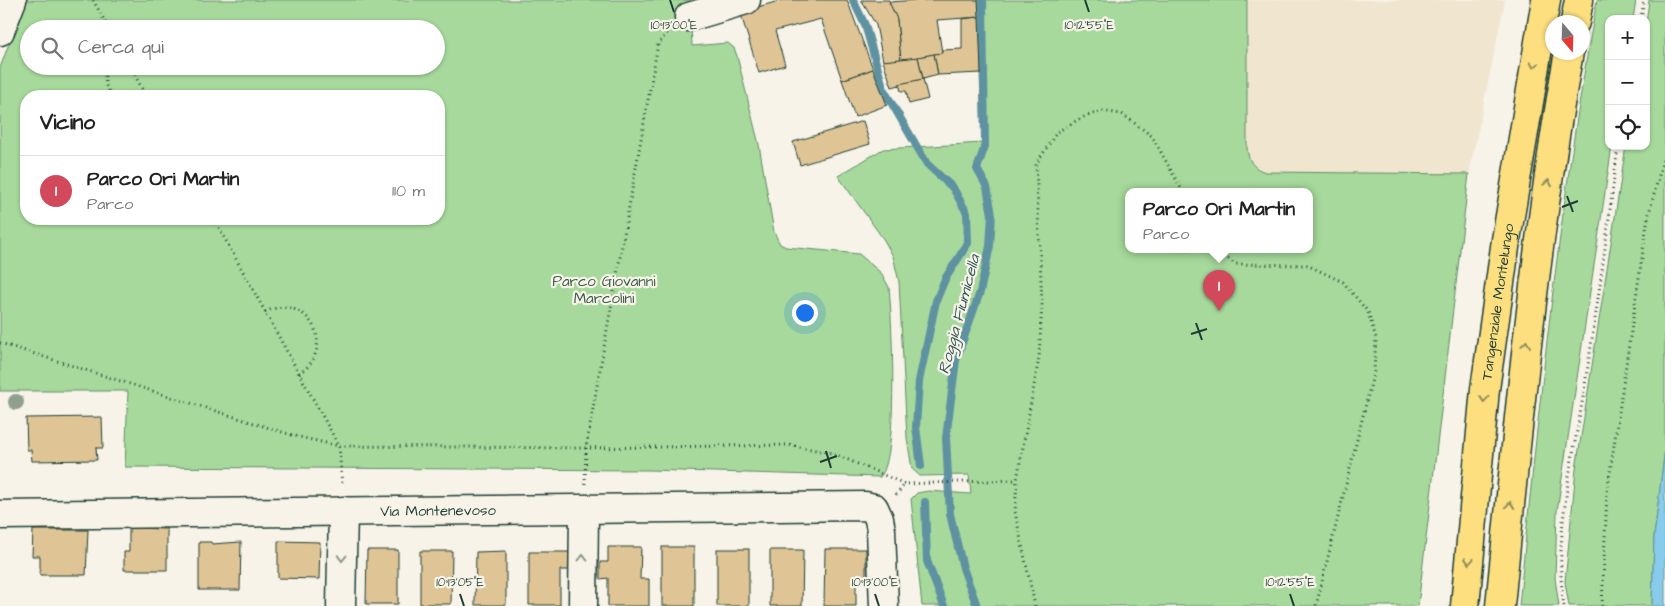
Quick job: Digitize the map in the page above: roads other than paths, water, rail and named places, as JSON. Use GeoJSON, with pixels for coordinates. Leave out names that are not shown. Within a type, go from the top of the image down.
{"type":"FeatureCollection","features":[{"type":"Feature","properties":{"kind":"highway","name":"Tangenziale Montelungo"},"geometry":{"type":"LineString","coordinates":[[1464,606],[1488,370],[1523,127],[1546,0]]}},
{"type":"Feature","properties":{"kind":"highway"},"geometry":{"type":"LineString","coordinates":[[1576,15],[1579,0]]}},
{"type":"Feature","properties":{"kind":"highway"},"geometry":{"type":"LineString","coordinates":[[1500,606],[1524,359],[1539,242],[1568,60]]}},
{"type":"Feature","properties":{"kind":"street"},"geometry":{"type":"LineString","coordinates":[[0,31],[12,0]]}},
{"type":"Feature","properties":{"kind":"street"},"geometry":{"type":"LineString","coordinates":[[689,17],[746,0]]}},
{"type":"Feature","properties":{"kind":"street","name":"Via Montenevoso"},"geometry":{"type":"LineString","coordinates":[[0,515],[866,506],[874,508],[879,518],[884,606]]}},
{"type":"Feature","properties":{"kind":"street"},"geometry":{"type":"LineString","coordinates":[[583,606],[584,510]]}},
{"type":"Feature","properties":{"kind":"street"},"geometry":{"type":"LineString","coordinates":[[341,606],[343,511]]}},
{"type":"Feature","properties":{"kind":"water"},"geometry":{"type":"Polygon","coordinates":[[[1665,448],[1665,606],[1652,606],[1654,537],[1665,448]]]}},
{"type":"Feature","properties":{"kind":"waterway"},"geometry":{"type":"LineString","coordinates":[[853,0],[865,25],[884,90],[927,164],[953,188],[967,213],[968,243],[945,279],[936,301],[919,381],[916,427],[921,466]]}},
{"type":"Feature","properties":{"kind":"waterway","name":"Roggia Fiumicella"},"geometry":{"type":"LineString","coordinates":[[977,606],[963,568],[950,514],[946,438],[956,360],[980,292],[990,246],[992,215],[987,187],[977,169],[985,146],[983,0]]}},
{"type":"Feature","properties":{"kind":"waterway"},"geometry":{"type":"LineString","coordinates":[[925,502],[927,561],[944,606]]}},
{"type":"Feature","properties":{"kind":"place","name":"Parco Ori Martin"},"geometry":{"type":"Point","coordinates":[1219,311]}},
{"type":"Feature","properties":{"kind":"park label","name":"Parco Giovanni Marcolini"},"geometry":{"type":"Point","coordinates":[604,290]}}]}
